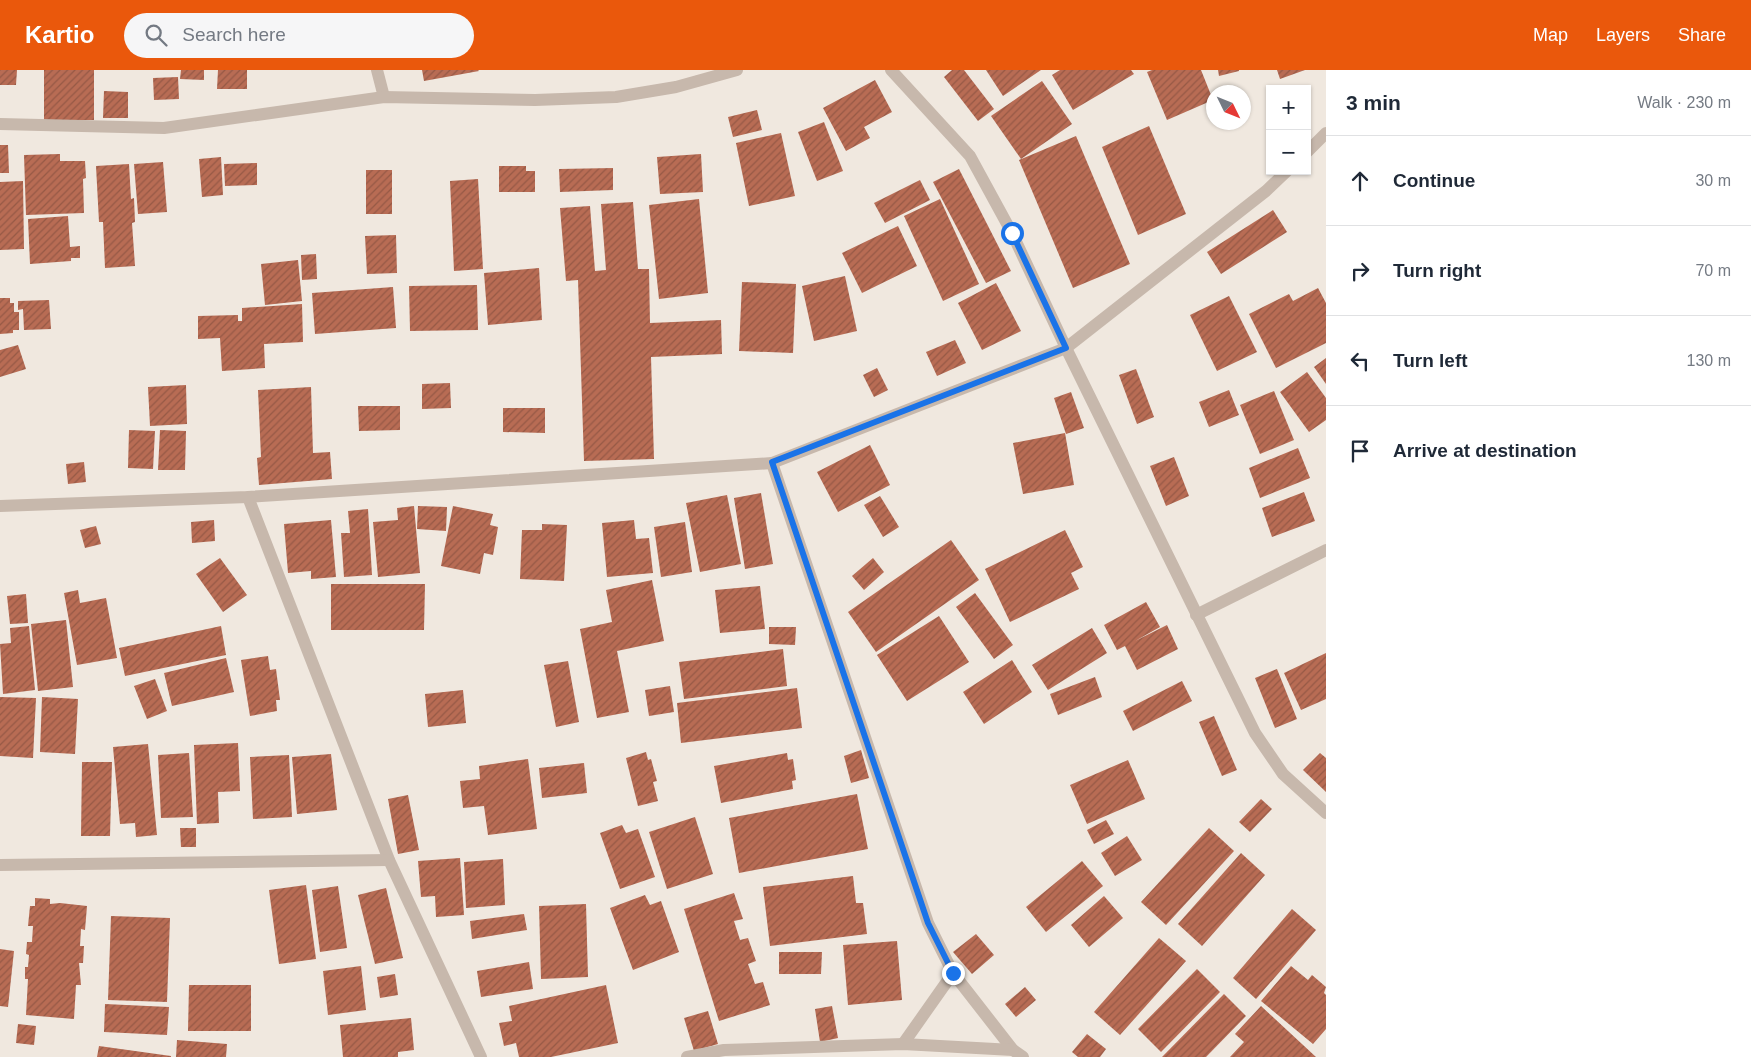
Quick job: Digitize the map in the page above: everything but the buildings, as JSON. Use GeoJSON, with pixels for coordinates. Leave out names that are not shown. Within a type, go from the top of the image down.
{"type":"FeatureCollection","features":[{"type":"Feature","properties":{"kind":"street"},"geometry":{"type":"LineString","coordinates":[[377,70],[384,97]]}},
{"type":"Feature","properties":{"kind":"street"},"geometry":{"type":"LineString","coordinates":[[0,124],[164,128],[384,97],[535,100],[616,97],[676,87],[737,70]]}},
{"type":"Feature","properties":{"kind":"street"},"geometry":{"type":"LineString","coordinates":[[891,70],[970,156],[1012,233],[1066,348],[1255,733],[1283,774],[1326,813]]}},
{"type":"Feature","properties":{"kind":"street"},"geometry":{"type":"LineString","coordinates":[[1311,148],[1326,134]]}},
{"type":"Feature","properties":{"kind":"street"},"geometry":{"type":"LineString","coordinates":[[0,506],[248,497],[772,462],[1066,348],[1259,197],[1283,175]]}},
{"type":"Feature","properties":{"kind":"street"},"geometry":{"type":"LineString","coordinates":[[772,462],[928,923],[953,973],[1018,1053]]}},
{"type":"Feature","properties":{"kind":"street"},"geometry":{"type":"LineString","coordinates":[[248,497],[389,860],[481,1057]]}},
{"type":"Feature","properties":{"kind":"street"},"geometry":{"type":"LineString","coordinates":[[1196,615],[1326,550]]}},
{"type":"Feature","properties":{"kind":"street"},"geometry":{"type":"LineString","coordinates":[[0,865],[389,860]]}},
{"type":"Feature","properties":{"kind":"street"},"geometry":{"type":"LineString","coordinates":[[903,1044],[953,973]]}},
{"type":"Feature","properties":{"kind":"street"},"geometry":{"type":"LineString","coordinates":[[687,1057],[724,1050],[903,1044],[1018,1053]]}},
{"type":"Feature","properties":{"kind":"route"},"geometry":{"type":"LineString","coordinates":[[953,973],[928,923],[772,462],[1066,348],[1012,233]]}}]}
